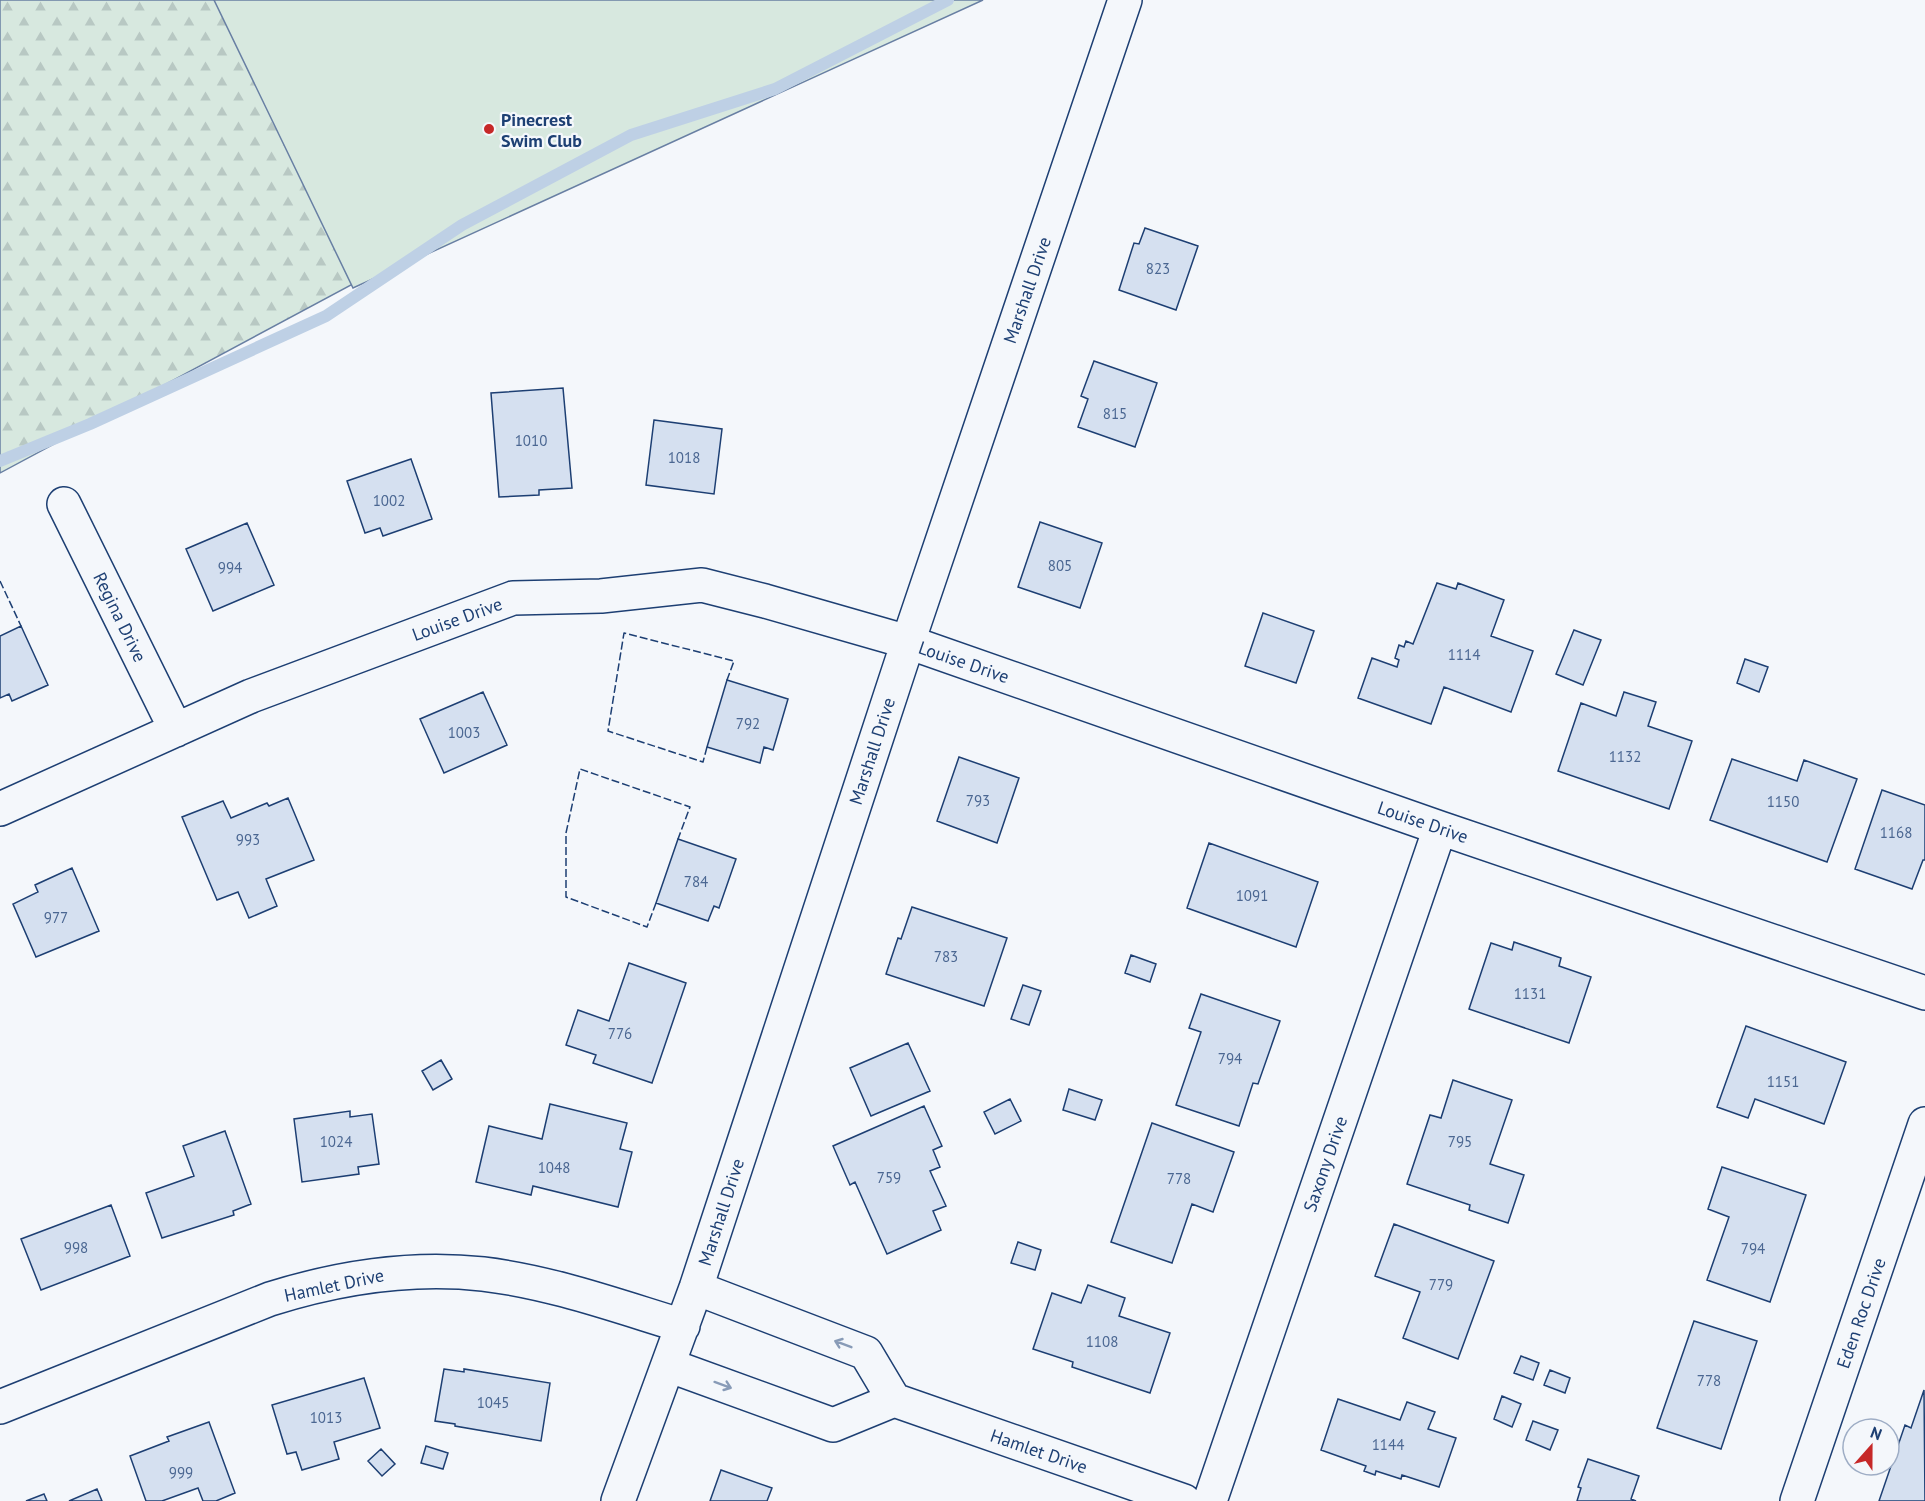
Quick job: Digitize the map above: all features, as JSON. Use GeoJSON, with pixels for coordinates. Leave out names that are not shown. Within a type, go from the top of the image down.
{"type":"FeatureCollection","features":[{"type":"Feature","properties":{"kind":"street","name":"Marshall Drive"},"geometry":{"type":"LineString","coordinates":[[618,1501],[696,1288],[908,642],[1125,0]]}},
{"type":"Feature","properties":{"kind":"street","name":"Regina Drive"},"geometry":{"type":"LineString","coordinates":[[64,504],[176,730]]}},
{"type":"Feature","properties":{"kind":"street","name":"Louise Drive"},"geometry":{"type":"LineString","coordinates":[[0,809],[251,696],[513,598],[602,596],[702,585],[908,642],[1440,828],[1925,993]]}},
{"type":"Feature","properties":{"kind":"street","name":"Saxony Drive"},"geometry":{"type":"LineString","coordinates":[[1210,1501],[1440,828]]}},
{"type":"Feature","properties":{"kind":"street","name":"Eden Roc Drive"},"geometry":{"type":"LineString","coordinates":[[1797,1501],[1925,1124]]}},
{"type":"Feature","properties":{"kind":"street","name":"Hamlet Drive"},"geometry":{"type":"LineString","coordinates":[[0,1407],[270,1299],[310,1286],[372,1275],[434,1271],[484,1274],[557,1288],[683,1326]]}},
{"type":"Feature","properties":{"kind":"street"},"geometry":{"type":"LineString","coordinates":[[668,1365],[833,1425],[894,1400],[866,1353],[696,1288]]}},
{"type":"Feature","properties":{"kind":"street","name":"Hamlet Drive"},"geometry":{"type":"LineString","coordinates":[[894,1400],[1184,1501]]}},
{"type":"Feature","properties":{"kind":"green space"},"geometry":{"type":"Polygon","coordinates":[[[0,0],[883,0],[0,473],[0,0]]]}},
{"type":"Feature","properties":{"kind":"green space","name":"Pinecrest Swim Club"},"geometry":{"type":"Polygon","coordinates":[[[214,0],[983,0],[353,288],[214,0]]]}},
{"type":"Feature","properties":{"kind":"building"},"geometry":{"type":"Polygon","coordinates":[[[1145,228],[1198,246],[1176,310],[1119,290],[1134,243],[1139,244],[1145,228]]]}},
{"type":"Feature","properties":{"kind":"building"},"geometry":{"type":"Polygon","coordinates":[[[1094,361],[1157,383],[1135,447],[1078,427],[1088,399],[1081,396],[1094,361]]]}},
{"type":"Feature","properties":{"kind":"building"},"geometry":{"type":"Polygon","coordinates":[[[563,388],[572,488],[539,490],[539,495],[499,497],[491,393],[563,388]]]}},
{"type":"Feature","properties":{"kind":"building"},"geometry":{"type":"Polygon","coordinates":[[[654,420],[722,429],[714,494],[646,485],[654,420]]]}},
{"type":"Feature","properties":{"kind":"building"},"geometry":{"type":"Polygon","coordinates":[[[411,459],[432,519],[383,536],[380,528],[365,533],[347,481],[411,459]]]}},
{"type":"Feature","properties":{"kind":"building"},"geometry":{"type":"Polygon","coordinates":[[[1040,522],[1102,543],[1080,608],[1018,587],[1040,522]]]}},
{"type":"Feature","properties":{"kind":"building"},"geometry":{"type":"Polygon","coordinates":[[[247,523],[274,585],[213,611],[186,549],[247,523]]]}},
{"type":"Feature","properties":{"kind":"building"},"geometry":{"type":"Polygon","coordinates":[[[1437,583],[1456,589],[1458,583],[1504,600],[1491,636],[1533,651],[1511,712],[1444,687],[1431,724],[1358,698],[1372,658],[1397,667],[1399,660],[1395,658],[1399,645],[1404,647],[1406,641],[1413,644],[1437,583]]]}},
{"type":"Feature","properties":{"kind":"building"},"geometry":{"type":"Polygon","coordinates":[[[1263,613],[1314,631],[1296,683],[1245,666],[1263,613]]]}},
{"type":"Feature","properties":{"kind":"building"},"geometry":{"type":"Polygon","coordinates":[[[21,626],[48,685],[12,701],[9,694],[0,698],[0,636],[21,626]]]}},
{"type":"Feature","properties":{"kind":"building"},"geometry":{"type":"Polygon","coordinates":[[[1574,630],[1601,640],[1583,685],[1556,674],[1574,630]]]}},
{"type":"Feature","properties":{"kind":"building"},"geometry":{"type":"Polygon","coordinates":[[[1745,659],[1768,667],[1759,692],[1737,683],[1745,659]]]}},
{"type":"Feature","properties":{"kind":"building"},"geometry":{"type":"Polygon","coordinates":[[[727,680],[788,699],[773,750],[764,747],[760,763],[707,747],[727,680]]]}},
{"type":"Feature","properties":{"kind":"building"},"geometry":{"type":"Polygon","coordinates":[[[483,692],[507,745],[444,773],[420,719],[483,692]]]}},
{"type":"Feature","properties":{"kind":"building"},"geometry":{"type":"Polygon","coordinates":[[[1624,692],[1656,702],[1648,726],[1692,741],[1669,809],[1558,771],[1581,703],[1616,716],[1624,692]]]}},
{"type":"Feature","properties":{"kind":"building"},"geometry":{"type":"Polygon","coordinates":[[[959,757],[1019,778],[997,843],[937,821],[959,757]]]}},
{"type":"Feature","properties":{"kind":"building"},"geometry":{"type":"Polygon","coordinates":[[[1732,759],[1797,781],[1804,760],[1857,779],[1827,862],[1710,820],[1732,759]]]}},
{"type":"Feature","properties":{"kind":"building"},"geometry":{"type":"Polygon","coordinates":[[[1882,790],[1925,805],[1925,860],[1923,860],[1912,889],[1855,869],[1882,790]]]}},
{"type":"Feature","properties":{"kind":"building"},"geometry":{"type":"Polygon","coordinates":[[[288,798],[314,860],[266,879],[277,906],[249,918],[238,892],[217,900],[182,817],[223,801],[231,818],[267,803],[269,806],[288,798]]]}},
{"type":"Feature","properties":{"kind":"building"},"geometry":{"type":"Polygon","coordinates":[[[678,839],[736,859],[719,908],[714,906],[708,921],[656,903],[678,839]]]}},
{"type":"Feature","properties":{"kind":"building"},"geometry":{"type":"Polygon","coordinates":[[[1209,843],[1318,882],[1296,947],[1187,908],[1209,843]]]}},
{"type":"Feature","properties":{"kind":"building"},"geometry":{"type":"Polygon","coordinates":[[[72,868],[99,931],[36,957],[13,904],[38,892],[35,885],[72,868]]]}},
{"type":"Feature","properties":{"kind":"building"},"geometry":{"type":"Polygon","coordinates":[[[912,907],[1007,938],[984,1006],[886,974],[898,938],[901,939],[912,907]]]}},
{"type":"Feature","properties":{"kind":"building"},"geometry":{"type":"Polygon","coordinates":[[[1514,942],[1561,958],[1559,966],[1591,977],[1569,1043],[1469,1009],[1491,943],[1512,950],[1514,942]]]}},
{"type":"Feature","properties":{"kind":"building"},"geometry":{"type":"Polygon","coordinates":[[[1131,955],[1156,964],[1150,982],[1125,973],[1131,955]]]}},
{"type":"Feature","properties":{"kind":"building"},"geometry":{"type":"Polygon","coordinates":[[[629,963],[686,983],[652,1083],[593,1063],[596,1055],[566,1045],[578,1010],[609,1021],[629,963]]]}},
{"type":"Feature","properties":{"kind":"building"},"geometry":{"type":"Polygon","coordinates":[[[1023,985],[1041,991],[1029,1025],[1011,1019],[1023,985]]]}},
{"type":"Feature","properties":{"kind":"building"},"geometry":{"type":"Polygon","coordinates":[[[1201,994],[1280,1021],[1258,1084],[1253,1083],[1239,1126],[1176,1105],[1201,1032],[1189,1028],[1201,994]]]}},
{"type":"Feature","properties":{"kind":"building"},"geometry":{"type":"Polygon","coordinates":[[[1746,1026],[1846,1062],[1824,1124],[1755,1099],[1748,1118],[1717,1107],[1746,1026]]]}},
{"type":"Feature","properties":{"kind":"building"},"geometry":{"type":"Polygon","coordinates":[[[908,1043],[930,1091],[871,1116],[850,1068],[908,1043]]]}},
{"type":"Feature","properties":{"kind":"building"},"geometry":{"type":"Polygon","coordinates":[[[441,1060],[452,1079],[433,1090],[422,1071],[441,1060]]]}},
{"type":"Feature","properties":{"kind":"building"},"geometry":{"type":"Polygon","coordinates":[[[1453,1080],[1512,1100],[1490,1164],[1524,1175],[1508,1223],[1469,1210],[1470,1205],[1407,1184],[1430,1115],[1441,1118],[1453,1080]]]}},
{"type":"Feature","properties":{"kind":"building"},"geometry":{"type":"Polygon","coordinates":[[[1069,1089],[1102,1100],[1095,1120],[1063,1110],[1069,1089]]]}},
{"type":"Feature","properties":{"kind":"building"},"geometry":{"type":"Polygon","coordinates":[[[1010,1099],[1021,1121],[995,1134],[984,1112],[1010,1099]]]}},
{"type":"Feature","properties":{"kind":"building"},"geometry":{"type":"Polygon","coordinates":[[[550,1104],[627,1123],[620,1149],[632,1152],[618,1207],[533,1186],[531,1195],[476,1182],[489,1126],[542,1139],[550,1104]]]}},
{"type":"Feature","properties":{"kind":"building"},"geometry":{"type":"Polygon","coordinates":[[[924,1106],[942,1146],[933,1150],[940,1167],[930,1171],[946,1206],[933,1211],[941,1230],[887,1254],[855,1182],[850,1185],[833,1146],[924,1106]]]}},
{"type":"Feature","properties":{"kind":"building"},"geometry":{"type":"Polygon","coordinates":[[[350,1111],[350,1117],[372,1114],[379,1164],[358,1167],[359,1174],[302,1182],[294,1119],[350,1111]]]}},
{"type":"Feature","properties":{"kind":"building"},"geometry":{"type":"Polygon","coordinates":[[[1152,1123],[1234,1152],[1213,1212],[1192,1204],[1172,1263],[1111,1242],[1152,1123]]]}},
{"type":"Feature","properties":{"kind":"building"},"geometry":{"type":"Polygon","coordinates":[[[225,1131],[251,1204],[233,1211],[234,1215],[162,1238],[146,1193],[194,1176],[183,1146],[225,1131]]]}},
{"type":"Feature","properties":{"kind":"building"},"geometry":{"type":"Polygon","coordinates":[[[1722,1167],[1806,1195],[1770,1302],[1707,1280],[1729,1217],[1708,1209],[1722,1167]]]}},
{"type":"Feature","properties":{"kind":"building"},"geometry":{"type":"Polygon","coordinates":[[[111,1205],[130,1256],[41,1290],[21,1239],[111,1205]]]}},
{"type":"Feature","properties":{"kind":"building"},"geometry":{"type":"Polygon","coordinates":[[[1394,1224],[1494,1261],[1458,1359],[1403,1338],[1420,1292],[1375,1276],[1394,1224]]]}},
{"type":"Feature","properties":{"kind":"building"},"geometry":{"type":"Polygon","coordinates":[[[1018,1242],[1041,1250],[1035,1270],[1011,1263],[1018,1242]]]}},
{"type":"Feature","properties":{"kind":"building"},"geometry":{"type":"Polygon","coordinates":[[[1088,1285],[1125,1298],[1119,1316],[1170,1333],[1150,1393],[1072,1367],[1073,1362],[1033,1349],[1052,1293],[1081,1303],[1088,1285]]]}},
{"type":"Feature","properties":{"kind":"building"},"geometry":{"type":"Polygon","coordinates":[[[1694,1321],[1757,1341],[1721,1449],[1657,1428],[1694,1321]]]}},
{"type":"Feature","properties":{"kind":"building"},"geometry":{"type":"Polygon","coordinates":[[[1521,1356],[1539,1363],[1533,1380],[1514,1373],[1521,1356]]]}},
{"type":"Feature","properties":{"kind":"building"},"geometry":{"type":"Polygon","coordinates":[[[444,1369],[464,1372],[464,1369],[550,1383],[541,1441],[435,1421],[444,1369]]]}},
{"type":"Feature","properties":{"kind":"building"},"geometry":{"type":"Polygon","coordinates":[[[1550,1370],[1570,1378],[1565,1393],[1544,1385],[1550,1370]]]}},
{"type":"Feature","properties":{"kind":"building"},"geometry":{"type":"Polygon","coordinates":[[[364,1378],[380,1428],[334,1442],[339,1459],[302,1470],[296,1452],[287,1454],[272,1405],[364,1378]]]}},
{"type":"Feature","properties":{"kind":"building"},"geometry":{"type":"Polygon","coordinates":[[[1924,1390],[1925,1501],[1879,1501],[1887,1477],[1901,1477],[1901,1437],[1905,1425],[1911,1428],[1924,1390]]]}},
{"type":"Feature","properties":{"kind":"building"},"geometry":{"type":"Polygon","coordinates":[[[1502,1396],[1521,1404],[1512,1427],[1494,1419],[1502,1396]]]}},
{"type":"Feature","properties":{"kind":"building"},"geometry":{"type":"Polygon","coordinates":[[[1338,1399],[1400,1420],[1407,1402],[1435,1412],[1428,1429],[1456,1438],[1439,1487],[1402,1475],[1401,1479],[1376,1471],[1375,1475],[1364,1471],[1366,1466],[1321,1450],[1338,1399]]]}},
{"type":"Feature","properties":{"kind":"building"},"geometry":{"type":"Polygon","coordinates":[[[1533,1421],[1558,1430],[1550,1450],[1526,1440],[1533,1421]]]}},
{"type":"Feature","properties":{"kind":"building"},"geometry":{"type":"Polygon","coordinates":[[[209,1422],[235,1493],[216,1501],[203,1501],[198,1488],[162,1501],[146,1501],[130,1456],[169,1441],[167,1437],[209,1422]]]}},
{"type":"Feature","properties":{"kind":"building"},"geometry":{"type":"Polygon","coordinates":[[[426,1446],[448,1453],[443,1469],[421,1463],[426,1446]]]}},
{"type":"Feature","properties":{"kind":"building"},"geometry":{"type":"Polygon","coordinates":[[[381,1449],[395,1464],[382,1476],[368,1461],[381,1449]]]}},
{"type":"Feature","properties":{"kind":"building"},"geometry":{"type":"Polygon","coordinates":[[[1588,1459],[1639,1476],[1631,1499],[1636,1501],[1577,1501],[1581,1488],[1578,1487],[1588,1459]]]}},
{"type":"Feature","properties":{"kind":"building"},"geometry":{"type":"Polygon","coordinates":[[[721,1470],[772,1488],[767,1501],[710,1501],[721,1470]]]}},
{"type":"Feature","properties":{"kind":"building"},"geometry":{"type":"Polygon","coordinates":[[[97,1489],[102,1501],[69,1501],[97,1489]]]}},
{"type":"Feature","properties":{"kind":"building"},"geometry":{"type":"Polygon","coordinates":[[[44,1494],[47,1501],[26,1501],[44,1494]]]}},
{"type":"Feature","properties":{"kind":"waterway"},"geometry":{"type":"LineString","coordinates":[[0,461],[90,424],[326,316],[462,225],[631,135],[775,89],[948,0]]}},
{"type":"Feature","properties":{"kind":"fence"},"geometry":{"type":"LineString","coordinates":[[0,581],[21,626]]}},
{"type":"Feature","properties":{"kind":"fence"},"geometry":{"type":"LineString","coordinates":[[707,747],[703,762],[608,731],[624,633],[734,661],[727,680]]}},
{"type":"Feature","properties":{"kind":"fence"},"geometry":{"type":"LineString","coordinates":[[656,903],[647,927],[566,897],[566,833],[580,769],[690,807],[678,839]]}},
{"type":"Feature","properties":{"kind":"place","name":"Pinecrest Swim Club"},"geometry":{"type":"Point","coordinates":[489,129]}}]}
